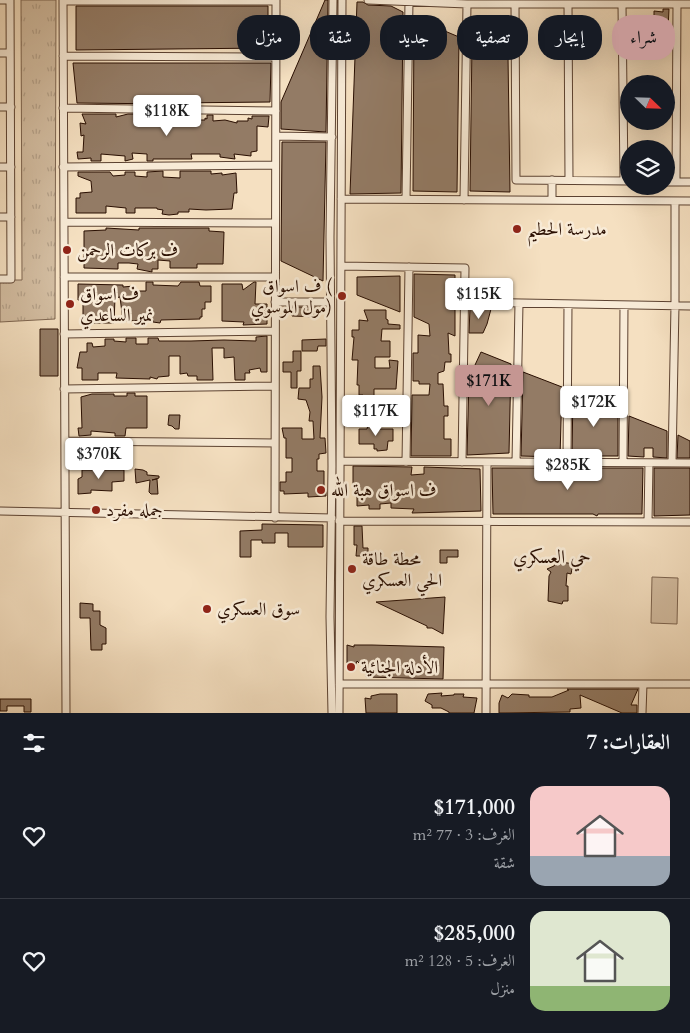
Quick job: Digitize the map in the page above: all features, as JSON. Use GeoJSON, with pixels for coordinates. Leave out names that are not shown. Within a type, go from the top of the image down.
{"type":"FeatureCollection","features":[{"type":"Feature","properties":{"kind":"street"},"geometry":{"type":"LineString","coordinates":[[0,0],[10,0],[11,280],[0,279]]}},
{"type":"Feature","properties":{"kind":"street"},"geometry":{"type":"LineString","coordinates":[[326,713],[332,713],[330,302],[333,0]]}},
{"type":"Feature","properties":{"kind":"street"},"geometry":{"type":"LineString","coordinates":[[339,713],[342,0]]}},
{"type":"Feature","properties":{"kind":"street"},"geometry":{"type":"LineString","coordinates":[[368,0],[467,4],[488,2],[515,4],[622,5],[650,2],[690,4]]}},
{"type":"Feature","properties":{"kind":"street"},"geometry":{"type":"LineString","coordinates":[[66,713],[63,1],[276,1],[276,15]]}},
{"type":"Feature","properties":{"kind":"street"},"geometry":{"type":"LineString","coordinates":[[406,199],[409,1]]}},
{"type":"Feature","properties":{"kind":"street"},"geometry":{"type":"LineString","coordinates":[[464,200],[467,4]]}},
{"type":"Feature","properties":{"kind":"street"},"geometry":{"type":"LineString","coordinates":[[515,4],[516,180],[620,181]]}},
{"type":"Feature","properties":{"kind":"street"},"geometry":{"type":"LineString","coordinates":[[568,4],[569,180]]}},
{"type":"Feature","properties":{"kind":"street"},"geometry":{"type":"LineString","coordinates":[[677,4],[676,182],[690,182]]}},
{"type":"Feature","properties":{"kind":"street"},"geometry":{"type":"LineString","coordinates":[[622,5],[625,140]]}},
{"type":"Feature","properties":{"kind":"street"},"geometry":{"type":"LineString","coordinates":[[0,53],[10,53]]}},
{"type":"Feature","properties":{"kind":"street"},"geometry":{"type":"LineString","coordinates":[[63,56],[237,57]]}},
{"type":"Feature","properties":{"kind":"street"},"geometry":{"type":"LineString","coordinates":[[275,518],[276,60]]}},
{"type":"Feature","properties":{"kind":"street"},"geometry":{"type":"LineString","coordinates":[[0,107],[10,107]]}},
{"type":"Feature","properties":{"kind":"street"},"geometry":{"type":"LineString","coordinates":[[63,108],[276,112]]}},
{"type":"Feature","properties":{"kind":"street"},"geometry":{"type":"LineString","coordinates":[[276,136],[332,137]]}},
{"type":"Feature","properties":{"kind":"street"},"geometry":{"type":"LineString","coordinates":[[63,167],[276,165]]}},
{"type":"Feature","properties":{"kind":"street"},"geometry":{"type":"LineString","coordinates":[[0,167],[11,167]]}},
{"type":"Feature","properties":{"kind":"street"},"geometry":{"type":"LineString","coordinates":[[552,180],[552,200]]}},
{"type":"Feature","properties":{"kind":"street"},"geometry":{"type":"LineString","coordinates":[[342,199],[690,201]]}},
{"type":"Feature","properties":{"kind":"street"},"geometry":{"type":"LineString","coordinates":[[672,463],[675,201]]}},
{"type":"Feature","properties":{"kind":"street"},"geometry":{"type":"LineString","coordinates":[[0,217],[11,217]]}},
{"type":"Feature","properties":{"kind":"street"},"geometry":{"type":"LineString","coordinates":[[64,222],[275,223]]}},
{"type":"Feature","properties":{"kind":"street"},"geometry":{"type":"LineString","coordinates":[[341,266],[465,268],[462,462]]}},
{"type":"Feature","properties":{"kind":"street"},"geometry":{"type":"LineString","coordinates":[[406,462],[409,267]]}},
{"type":"Feature","properties":{"kind":"street"},"geometry":{"type":"LineString","coordinates":[[64,277],[275,277]]}},
{"type":"Feature","properties":{"kind":"street"},"geometry":{"type":"LineString","coordinates":[[275,302],[330,302]]}},
{"type":"Feature","properties":{"kind":"street"},"geometry":{"type":"LineString","coordinates":[[465,302],[690,306]]}},
{"type":"Feature","properties":{"kind":"street"},"geometry":{"type":"LineString","coordinates":[[516,462],[519,303]]}},
{"type":"Feature","properties":{"kind":"street"},"geometry":{"type":"LineString","coordinates":[[567,462],[568,304]]}},
{"type":"Feature","properties":{"kind":"street"},"geometry":{"type":"LineString","coordinates":[[623,462],[624,305]]}},
{"type":"Feature","properties":{"kind":"street"},"geometry":{"type":"LineString","coordinates":[[331,326],[334,329],[341,326]]}},
{"type":"Feature","properties":{"kind":"street"},"geometry":{"type":"LineString","coordinates":[[64,334],[275,332]]}},
{"type":"Feature","properties":{"kind":"street"},"geometry":{"type":"LineString","coordinates":[[331,344],[337,341],[341,344]]}},
{"type":"Feature","properties":{"kind":"street"},"geometry":{"type":"LineString","coordinates":[[64,389],[275,386]]}},
{"type":"Feature","properties":{"kind":"street"},"geometry":{"type":"LineString","coordinates":[[65,440],[275,443]]}},
{"type":"Feature","properties":{"kind":"street"},"geometry":{"type":"LineString","coordinates":[[341,461],[690,463]]}},
{"type":"Feature","properties":{"kind":"street"},"geometry":{"type":"LineString","coordinates":[[486,713],[487,462]]}},
{"type":"Feature","properties":{"kind":"street"},"geometry":{"type":"LineString","coordinates":[[648,522],[649,463]]}},
{"type":"Feature","properties":{"kind":"street"},"geometry":{"type":"LineString","coordinates":[[0,511],[332,518]]}},
{"type":"Feature","properties":{"kind":"street"},"geometry":{"type":"LineString","coordinates":[[339,520],[690,522]]}},
{"type":"Feature","properties":{"kind":"street"},"geometry":{"type":"LineString","coordinates":[[339,684],[690,684]]}},
{"type":"Feature","properties":{"kind":"street"},"geometry":{"type":"LineString","coordinates":[[642,713],[643,684]]}},
{"type":"Feature","properties":{"kind":"green space"},"geometry":{"type":"Polygon","coordinates":[[[21,0],[56,0],[55,319],[0,322],[0,280],[22,280],[21,0]]]}},
{"type":"Feature","properties":{"kind":"green space"},"geometry":{"type":"Polygon","coordinates":[[[652,577],[678,578],[677,624],[651,623],[652,577]]]}},
{"type":"Feature","properties":{"kind":"building"},"geometry":{"type":"Polygon","coordinates":[[[325,0],[328,0],[328,15],[319,15],[325,0]]]}},
{"type":"Feature","properties":{"kind":"building"},"geometry":{"type":"Polygon","coordinates":[[[357,2],[363,2],[368,5],[391,6],[403,12],[403,15],[380,15],[380,60],[402,60],[401,193],[350,194],[355,60],[370,60],[370,15],[357,15],[357,2]]]}},
{"type":"Feature","properties":{"kind":"building"},"geometry":{"type":"Polygon","coordinates":[[[76,6],[268,6],[268,15],[237,15],[237,48],[76,50],[76,6]]]}},
{"type":"Feature","properties":{"kind":"building"},"geometry":{"type":"Polygon","coordinates":[[[663,9],[669,9],[669,15],[654,15],[654,11],[663,12],[663,9]]]}},
{"type":"Feature","properties":{"kind":"building"},"geometry":{"type":"Polygon","coordinates":[[[447,32],[457,36],[457,60],[459,60],[457,192],[413,191],[414,60],[447,60],[447,32]]]}},
{"type":"Feature","properties":{"kind":"building"},"geometry":{"type":"Polygon","coordinates":[[[310,35],[310,60],[327,60],[326,132],[281,129],[281,102],[310,35]]]}},
{"type":"Feature","properties":{"kind":"building"},"geometry":{"type":"Polygon","coordinates":[[[472,60],[508,60],[510,192],[470,191],[472,60]]]}},
{"type":"Feature","properties":{"kind":"building"},"geometry":{"type":"Polygon","coordinates":[[[73,63],[271,63],[270,102],[175,104],[77,103],[73,63]]]}},
{"type":"Feature","properties":{"kind":"building"},"geometry":{"type":"Polygon","coordinates":[[[82,114],[116,114],[116,117],[128,114],[142,114],[142,121],[154,118],[155,115],[193,115],[193,120],[205,120],[207,115],[213,115],[213,121],[225,120],[237,123],[237,121],[248,121],[248,118],[252,119],[252,116],[269,116],[268,127],[257,126],[257,151],[251,152],[251,156],[234,154],[235,159],[220,157],[220,154],[191,154],[192,159],[153,159],[153,161],[147,161],[147,154],[132,153],[133,159],[125,161],[125,156],[101,154],[101,161],[91,161],[91,158],[78,159],[77,152],[83,152],[84,135],[81,136],[80,123],[86,124],[82,114]]]}},
{"type":"Feature","properties":{"kind":"building"},"geometry":{"type":"Polygon","coordinates":[[[282,142],[326,142],[323,281],[281,261],[282,142]]]}},
{"type":"Feature","properties":{"kind":"building"},"geometry":{"type":"Polygon","coordinates":[[[163,171],[163,177],[180,178],[180,171],[211,171],[211,174],[222,173],[222,175],[236,173],[237,193],[234,193],[232,209],[189,209],[189,212],[178,212],[178,214],[169,215],[162,214],[163,210],[157,208],[135,208],[135,213],[126,213],[126,208],[106,206],[106,213],[76,213],[76,198],[80,198],[80,193],[92,192],[91,181],[78,176],[78,172],[110,172],[113,176],[125,175],[125,172],[135,172],[135,176],[147,177],[147,172],[163,171]]]}},
{"type":"Feature","properties":{"kind":"building"},"geometry":{"type":"Polygon","coordinates":[[[106,228],[139,230],[139,228],[209,228],[209,231],[224,232],[223,264],[197,264],[197,268],[170,268],[170,261],[158,260],[158,269],[152,269],[152,272],[137,269],[138,264],[129,263],[118,263],[118,269],[84,268],[84,231],[106,230],[106,228]]]}},
{"type":"Feature","properties":{"kind":"building"},"geometry":{"type":"Polygon","coordinates":[[[414,274],[455,275],[455,336],[448,333],[451,362],[445,362],[444,371],[438,373],[438,384],[443,384],[444,406],[448,406],[448,416],[444,416],[444,439],[451,439],[451,456],[411,456],[412,395],[429,395],[430,384],[419,384],[419,381],[413,381],[413,353],[418,353],[418,335],[430,336],[429,324],[414,317],[414,274]]]}},
{"type":"Feature","properties":{"kind":"building"},"geometry":{"type":"Polygon","coordinates":[[[400,276],[400,312],[357,295],[357,277],[400,276]]]}},
{"type":"Feature","properties":{"kind":"building"},"geometry":{"type":"Polygon","coordinates":[[[146,282],[153,282],[153,285],[178,286],[181,282],[199,282],[200,286],[211,286],[211,302],[205,302],[205,309],[202,309],[202,317],[200,319],[161,320],[160,323],[153,322],[153,320],[123,321],[120,297],[115,298],[114,323],[90,323],[90,315],[83,316],[83,300],[78,300],[78,284],[134,286],[134,291],[146,291],[146,282]]]}},
{"type":"Feature","properties":{"kind":"building"},"geometry":{"type":"Polygon","coordinates":[[[256,282],[255,304],[267,304],[267,324],[243,325],[244,322],[222,321],[222,284],[242,284],[243,290],[256,282]]]}},
{"type":"Feature","properties":{"kind":"building"},"geometry":{"type":"Polygon","coordinates":[[[285,307],[318,307],[318,317],[292,316],[292,313],[285,314],[285,307]]]}},
{"type":"Feature","properties":{"kind":"building"},"geometry":{"type":"Polygon","coordinates":[[[470,308],[491,309],[483,333],[469,333],[470,308]]]}},
{"type":"Feature","properties":{"kind":"building"},"geometry":{"type":"Polygon","coordinates":[[[364,310],[386,310],[388,324],[400,325],[400,329],[382,329],[381,341],[390,341],[390,357],[375,357],[375,368],[390,368],[389,360],[398,361],[396,389],[374,389],[374,398],[363,399],[363,395],[359,395],[359,385],[357,385],[358,360],[352,360],[354,337],[352,337],[352,330],[359,330],[359,320],[368,321],[364,310]]]}},
{"type":"Feature","properties":{"kind":"building"},"geometry":{"type":"Polygon","coordinates":[[[40,329],[58,329],[58,376],[40,376],[40,329]]]}},
{"type":"Feature","properties":{"kind":"building"},"geometry":{"type":"Polygon","coordinates":[[[267,336],[267,372],[261,372],[260,368],[249,370],[250,373],[245,373],[245,380],[235,380],[234,357],[224,358],[224,348],[212,348],[213,380],[197,380],[197,376],[188,376],[187,373],[180,374],[180,356],[169,356],[169,376],[158,377],[157,379],[150,377],[150,379],[116,378],[117,373],[98,373],[98,380],[82,380],[82,368],[77,368],[80,352],[87,352],[87,343],[92,343],[93,347],[105,346],[105,339],[126,342],[126,338],[136,338],[136,344],[148,344],[148,338],[158,338],[159,341],[256,341],[256,337],[267,336]]]}},
{"type":"Feature","properties":{"kind":"building"},"geometry":{"type":"Polygon","coordinates":[[[326,339],[326,346],[318,346],[317,351],[302,351],[302,340],[326,339]]]}},
{"type":"Feature","properties":{"kind":"building"},"geometry":{"type":"Polygon","coordinates":[[[293,351],[301,351],[301,371],[297,371],[297,388],[291,388],[291,372],[283,372],[283,362],[293,362],[293,351]]]}},
{"type":"Feature","properties":{"kind":"building"},"geometry":{"type":"Polygon","coordinates":[[[481,352],[511,364],[509,453],[467,455],[469,378],[481,352]]]}},
{"type":"Feature","properties":{"kind":"building"},"geometry":{"type":"Polygon","coordinates":[[[313,366],[320,366],[322,397],[320,438],[325,438],[326,453],[319,454],[317,471],[324,471],[326,496],[308,497],[308,493],[284,494],[284,491],[280,491],[280,482],[286,482],[286,472],[292,472],[292,458],[286,458],[286,438],[284,438],[282,428],[302,428],[302,439],[314,439],[313,421],[309,421],[310,412],[306,400],[298,399],[299,388],[310,388],[310,379],[313,379],[313,366]]]}},
{"type":"Feature","properties":{"kind":"building"},"geometry":{"type":"Polygon","coordinates":[[[523,372],[562,387],[560,457],[521,456],[523,372]]]}},
{"type":"Feature","properties":{"kind":"building"},"geometry":{"type":"Polygon","coordinates":[[[573,391],[618,410],[618,456],[572,456],[573,391]]]}},
{"type":"Feature","properties":{"kind":"building"},"geometry":{"type":"Polygon","coordinates":[[[127,393],[135,393],[135,396],[147,396],[147,428],[126,428],[125,436],[115,436],[115,433],[91,431],[91,435],[79,436],[78,428],[82,428],[81,397],[92,394],[127,396],[127,393]]]}},
{"type":"Feature","properties":{"kind":"building"},"geometry":{"type":"Polygon","coordinates":[[[169,415],[180,415],[179,429],[168,425],[169,415]]]}},
{"type":"Feature","properties":{"kind":"building"},"geometry":{"type":"Polygon","coordinates":[[[629,416],[667,431],[667,458],[653,457],[653,448],[644,448],[644,457],[628,456],[629,416]]]}},
{"type":"Feature","properties":{"kind":"building"},"geometry":{"type":"Polygon","coordinates":[[[368,425],[374,425],[374,429],[393,429],[393,441],[388,441],[387,450],[377,451],[377,449],[374,449],[374,444],[359,444],[359,429],[367,429],[368,425]]]}},
{"type":"Feature","properties":{"kind":"building"},"geometry":{"type":"Polygon","coordinates":[[[678,435],[690,441],[690,458],[677,458],[678,435]]]}},
{"type":"Feature","properties":{"kind":"building"},"geometry":{"type":"Polygon","coordinates":[[[104,447],[125,447],[124,460],[104,460],[104,447]]]}},
{"type":"Feature","properties":{"kind":"building"},"geometry":{"type":"Polygon","coordinates":[[[353,466],[412,467],[411,475],[424,474],[424,467],[480,469],[481,511],[412,513],[414,509],[391,508],[391,503],[380,504],[380,509],[369,509],[369,505],[357,506],[357,488],[353,488],[353,466]]]}},
{"type":"Feature","properties":{"kind":"building"},"geometry":{"type":"Polygon","coordinates":[[[492,468],[643,468],[642,514],[598,514],[597,516],[593,514],[493,514],[492,468]]]}},
{"type":"Feature","properties":{"kind":"building"},"geometry":{"type":"Polygon","coordinates":[[[654,468],[690,468],[690,515],[654,516],[654,468]]]}},
{"type":"Feature","properties":{"kind":"building"},"geometry":{"type":"Polygon","coordinates":[[[135,469],[147,472],[147,475],[159,476],[159,478],[152,480],[157,479],[158,494],[151,494],[149,492],[150,480],[136,483],[135,469]]]}},
{"type":"Feature","properties":{"kind":"building"},"geometry":{"type":"Polygon","coordinates":[[[82,470],[124,470],[124,481],[112,482],[112,491],[91,490],[91,493],[78,494],[78,479],[82,477],[82,470]]]}},
{"type":"Feature","properties":{"kind":"building"},"geometry":{"type":"Polygon","coordinates":[[[262,524],[323,525],[323,547],[288,547],[288,533],[275,533],[275,543],[262,543],[262,540],[251,540],[251,557],[240,557],[240,531],[262,530],[262,524]]]}},
{"type":"Feature","properties":{"kind":"building"},"geometry":{"type":"Polygon","coordinates":[[[354,526],[362,526],[363,548],[368,548],[368,556],[356,556],[357,545],[354,545],[354,526]]]}},
{"type":"Feature","properties":{"kind":"building"},"geometry":{"type":"Polygon","coordinates":[[[440,550],[458,550],[458,557],[447,557],[447,563],[440,563],[440,550]]]}},
{"type":"Feature","properties":{"kind":"building"},"geometry":{"type":"Polygon","coordinates":[[[557,561],[573,564],[571,574],[567,573],[568,601],[563,601],[562,604],[548,601],[549,576],[551,572],[547,569],[554,566],[557,561]]]}},
{"type":"Feature","properties":{"kind":"building"},"geometry":{"type":"Polygon","coordinates":[[[445,597],[443,634],[376,602],[445,597]]]}},
{"type":"Feature","properties":{"kind":"building"},"geometry":{"type":"Polygon","coordinates":[[[80,603],[93,604],[93,611],[100,611],[100,625],[106,628],[106,644],[102,644],[102,650],[91,650],[90,618],[80,618],[80,603]]]}},
{"type":"Feature","properties":{"kind":"building"},"geometry":{"type":"Polygon","coordinates":[[[347,645],[354,647],[354,645],[372,645],[444,647],[443,679],[366,677],[366,670],[357,661],[355,666],[347,663],[347,645]]]}},
{"type":"Feature","properties":{"kind":"building"},"geometry":{"type":"Polygon","coordinates":[[[567,689],[638,689],[631,705],[637,705],[637,713],[622,713],[580,695],[581,708],[570,709],[570,712],[499,713],[499,703],[502,695],[508,698],[512,694],[529,695],[529,697],[552,697],[569,690],[567,689]]]}},
{"type":"Feature","properties":{"kind":"building"},"geometry":{"type":"Polygon","coordinates":[[[442,693],[441,696],[464,694],[463,697],[477,698],[474,713],[449,713],[441,708],[432,708],[432,705],[425,701],[428,694],[442,693]]]}},
{"type":"Feature","properties":{"kind":"building"},"geometry":{"type":"Polygon","coordinates":[[[397,694],[397,713],[366,713],[365,698],[371,699],[371,696],[397,694]]]}},
{"type":"Feature","properties":{"kind":"building"},"geometry":{"type":"Polygon","coordinates":[[[0,699],[31,699],[31,712],[24,712],[24,706],[7,706],[7,711],[0,711],[0,699]]]}},
{"type":"Feature","properties":{"kind":"place","name":"مدرسة الحطيم"},"geometry":{"type":"Point","coordinates":[517,229]}},
{"type":"Feature","properties":{"kind":"place","name":"ف بركات الرحمن"},"geometry":{"type":"Point","coordinates":[67,250]}},
{"type":"Feature","properties":{"kind":"place","name":"ف اسواق ( مول الموسوي)"},"geometry":{"type":"Point","coordinates":[342,296]}},
{"type":"Feature","properties":{"kind":"place","name":"ف اسواق نمير الساعدي"},"geometry":{"type":"Point","coordinates":[70,304]}},
{"type":"Feature","properties":{"kind":"place","name":"ف اسواق هبة الله"},"geometry":{"type":"Point","coordinates":[321,490]}},
{"type":"Feature","properties":{"kind":"place","name":"جمله مفرد"},"geometry":{"type":"Point","coordinates":[96,510]}},
{"type":"Feature","properties":{"kind":"place","name":"محطة طاقة الحي العسكري"},"geometry":{"type":"Point","coordinates":[352,569]}},
{"type":"Feature","properties":{"kind":"place","name":"سوق العسكري"},"geometry":{"type":"Point","coordinates":[207,609]}},
{"type":"Feature","properties":{"kind":"place","name":"الأدلة الجنائية"},"geometry":{"type":"Point","coordinates":[351,667]}},
{"type":"Feature","properties":{"kind":"district","name":"حي العسكري"},"geometry":{"type":"Point","coordinates":[552,556]}}]}
